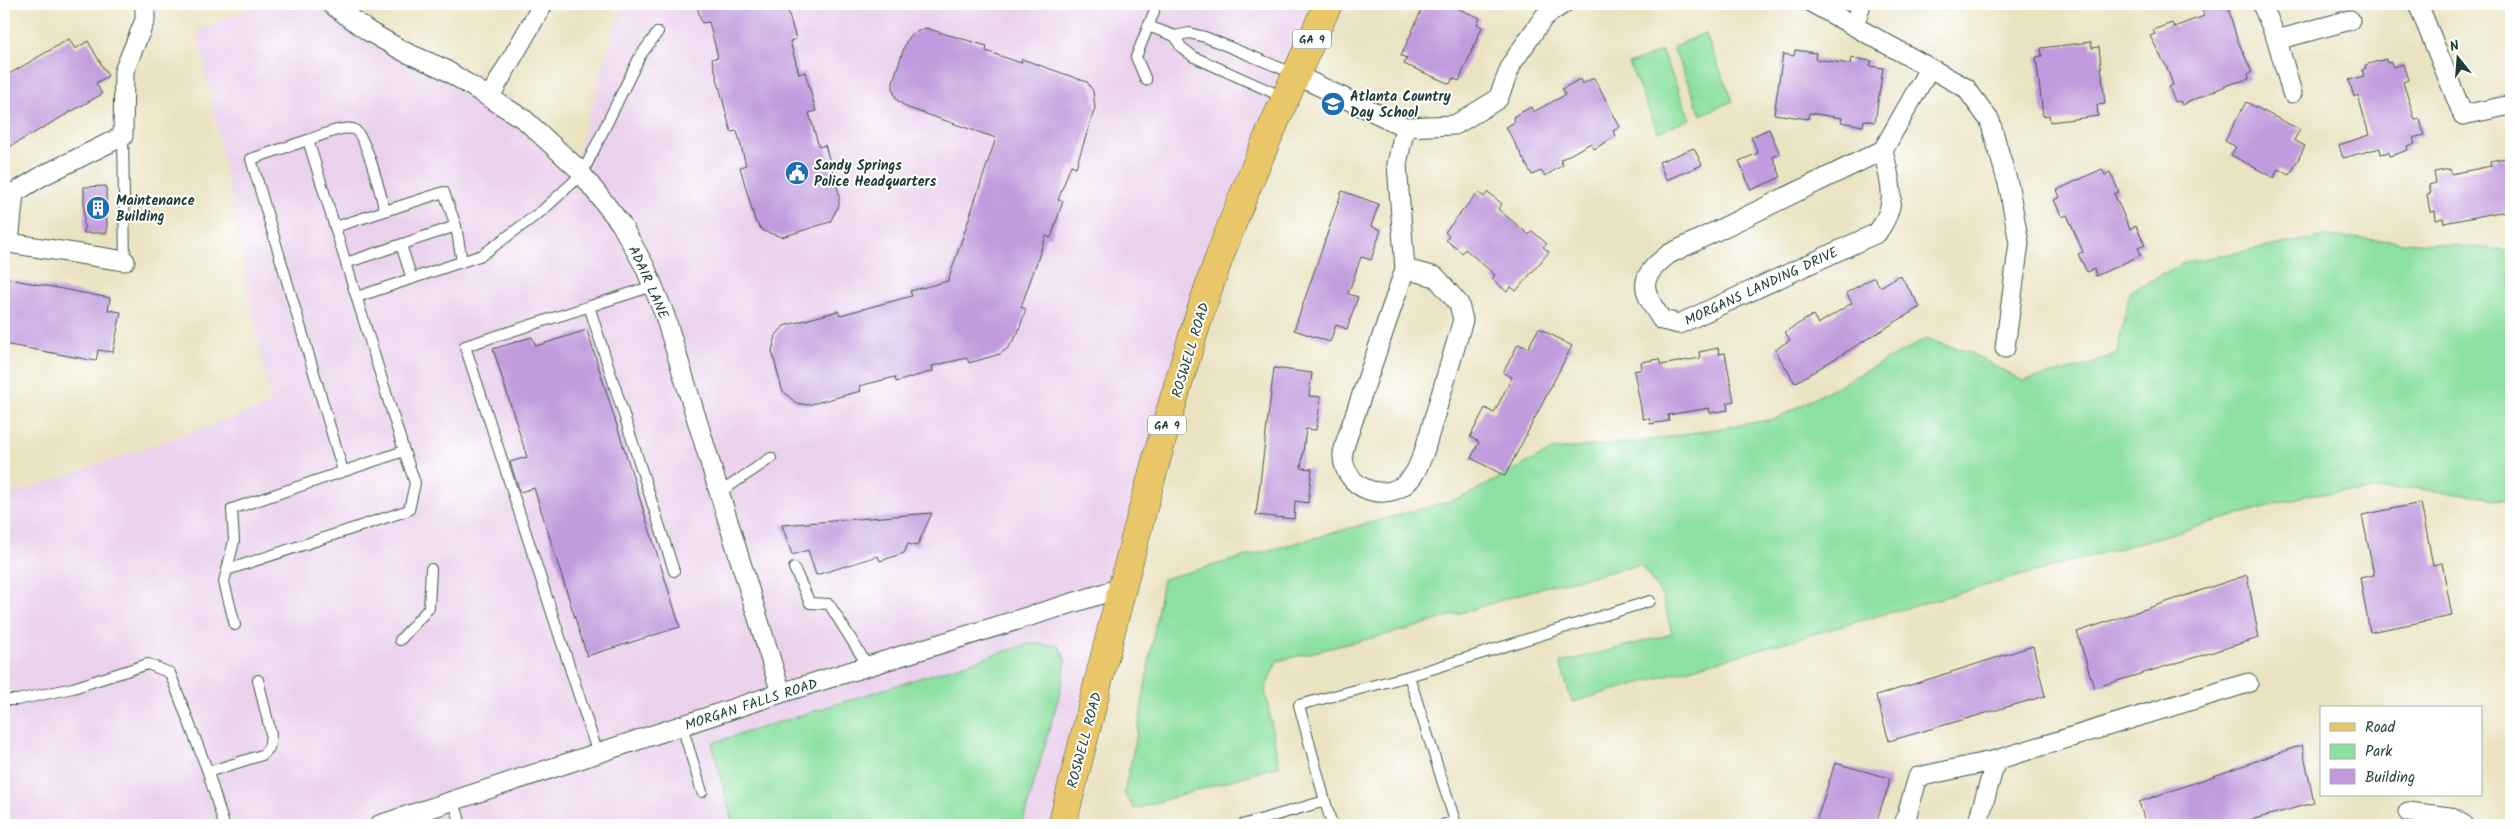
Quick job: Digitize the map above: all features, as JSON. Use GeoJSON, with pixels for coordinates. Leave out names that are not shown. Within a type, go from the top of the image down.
{"type":"FeatureCollection","features":[{"type":"Feature","properties":{"kind":"main road","name":"ROSWELL ROAD"},"geometry":{"type":"LineString","coordinates":[[1062,825],[1169,417],[1205,300],[1246,189],[1328,4]]}},
{"type":"Feature","properties":{"kind":"street"},"geometry":{"type":"LineString","coordinates":[[125,261],[9,244],[9,193],[122,136],[124,71],[145,20],[145,4]]}},
{"type":"Feature","properties":{"kind":"street","name":"ADAIR LANE"},"geometry":{"type":"LineString","coordinates":[[331,4],[368,31],[405,52],[444,69],[524,120],[582,174],[621,224],[653,286],[664,313],[781,693]]}},
{"type":"Feature","properties":{"kind":"street"},"geometry":{"type":"LineString","coordinates":[[489,98],[543,4]]}},
{"type":"Feature","properties":{"kind":"street"},"geometry":{"type":"LineString","coordinates":[[1291,87],[1405,127],[1455,125],[1498,99],[1512,62],[1544,17],[1563,4]]}},
{"type":"Feature","properties":{"kind":"street"},"geometry":{"type":"LineString","coordinates":[[1814,4],[1966,88],[1990,121],[2009,187],[2019,243],[2005,348]]}},
{"type":"Feature","properties":{"kind":"street"},"geometry":{"type":"LineString","coordinates":[[1854,26],[1861,4]]}},
{"type":"Feature","properties":{"kind":"street"},"geometry":{"type":"LineString","coordinates":[[2262,4],[2276,40],[2292,93]]}},
{"type":"Feature","properties":{"kind":"street"},"geometry":{"type":"LineString","coordinates":[[2418,4],[2464,115],[2511,105]]}},
{"type":"Feature","properties":{"kind":"street"},"geometry":{"type":"LineString","coordinates":[[2276,40],[2350,20]]}},
{"type":"Feature","properties":{"kind":"street"},"geometry":{"type":"LineString","coordinates":[[1883,150],[1930,69]]}},
{"type":"Feature","properties":{"kind":"street"},"geometry":{"type":"LineString","coordinates":[[1405,127],[1397,164],[1405,269],[1349,432],[1343,457],[1357,484],[1371,492],[1395,490],[1405,484],[1416,473],[1463,320],[1459,304],[1436,277],[1405,269]]}},
{"type":"Feature","properties":{"kind":"street","name":"MORGANS LANDING DRIVE"},"geometry":{"type":"LineString","coordinates":[[1883,150],[1892,189],[1892,206],[1888,219],[1877,233],[1679,324],[1662,320],[1651,303],[1644,285],[1651,268],[1669,254],[1883,150]]}},
{"type":"Feature","properties":{"kind":"street","name":"MORGAN FALLS ROAD"},"geometry":{"type":"LineString","coordinates":[[379,825],[781,693],[1124,587]]}},
{"type":"Feature","properties":{"kind":"street"},"geometry":{"type":"LineString","coordinates":[[1904,825],[1918,777],[1996,760],[2248,683]]}},
{"type":"Feature","properties":{"kind":"street"},"geometry":{"type":"LineString","coordinates":[[1977,825],[1996,760]]}},
{"type":"Feature","properties":{"kind":"street"},"geometry":{"type":"LineString","coordinates":[[2408,812],[2450,817],[2464,825]]}},
{"type":"Feature","properties":{"kind":"lane"},"geometry":{"type":"LineString","coordinates":[[1146,80],[1136,57],[1154,12]]}},
{"type":"Feature","properties":{"kind":"lane"},"geometry":{"type":"LineString","coordinates":[[1148,26],[1175,36],[1189,33],[1205,37],[1291,87]]}},
{"type":"Feature","properties":{"kind":"lane"},"geometry":{"type":"LineString","coordinates":[[357,297],[482,255],[543,210],[582,174],[640,56],[658,32]]}},
{"type":"Feature","properties":{"kind":"lane"},"geometry":{"type":"LineString","coordinates":[[1175,36],[1181,48],[1194,57],[1291,87]]}},
{"type":"Feature","properties":{"kind":"lane"},"geometry":{"type":"LineString","coordinates":[[343,471],[251,159],[344,129],[354,130],[359,132],[365,144],[385,211]]}},
{"type":"Feature","properties":{"kind":"lane"},"geometry":{"type":"LineString","coordinates":[[122,136],[125,261]]}},
{"type":"Feature","properties":{"kind":"lane"},"geometry":{"type":"LineString","coordinates":[[227,570],[409,510],[416,483],[404,450],[308,140]]}},
{"type":"Feature","properties":{"kind":"lane"},"geometry":{"type":"LineString","coordinates":[[335,227],[444,192],[456,226],[462,262]]}},
{"type":"Feature","properties":{"kind":"lane"},"geometry":{"type":"LineString","coordinates":[[346,263],[456,226]]}},
{"type":"Feature","properties":{"kind":"lane"},"geometry":{"type":"LineString","coordinates":[[401,245],[412,279]]}},
{"type":"Feature","properties":{"kind":"lane"},"geometry":{"type":"LineString","coordinates":[[598,754],[465,346],[653,286]]}},
{"type":"Feature","properties":{"kind":"lane"},"geometry":{"type":"LineString","coordinates":[[589,306],[674,571]]}},
{"type":"Feature","properties":{"kind":"lane"},"geometry":{"type":"LineString","coordinates":[[235,625],[224,582],[234,541],[232,509],[404,450]]}},
{"type":"Feature","properties":{"kind":"lane"},"geometry":{"type":"LineString","coordinates":[[719,492],[771,458]]}},
{"type":"Feature","properties":{"kind":"lane"},"geometry":{"type":"LineString","coordinates":[[794,568],[810,603],[829,604],[868,666]]}},
{"type":"Feature","properties":{"kind":"lane"},"geometry":{"type":"LineString","coordinates":[[400,640],[429,608],[431,569]]}},
{"type":"Feature","properties":{"kind":"lane"},"geometry":{"type":"LineString","coordinates":[[1332,825],[1299,706],[1409,676],[1650,601]]}},
{"type":"Feature","properties":{"kind":"lane"},"geometry":{"type":"LineString","coordinates":[[4,700],[16,700],[73,688],[148,664],[170,673],[208,772],[224,825]]}},
{"type":"Feature","properties":{"kind":"lane"},"geometry":{"type":"LineString","coordinates":[[1409,676],[1455,822],[1443,825]]}},
{"type":"Feature","properties":{"kind":"lane"},"geometry":{"type":"LineString","coordinates":[[208,772],[262,755],[270,748],[271,734],[258,680]]}},
{"type":"Feature","properties":{"kind":"lane"},"geometry":{"type":"LineString","coordinates":[[682,726],[702,792]]}},
{"type":"Feature","properties":{"kind":"lane"},"geometry":{"type":"LineString","coordinates":[[454,801],[461,825]]}},
{"type":"Feature","properties":{"kind":"lane"},"geometry":{"type":"LineString","coordinates":[[1242,825],[1325,801]]}},
{"type":"Feature","properties":{"kind":"shaded area"},"geometry":{"type":"Polygon","coordinates":[[[258,4],[325,4],[577,155],[622,4],[1325,4],[1130,524],[1070,825],[4,825],[4,497],[271,405],[198,31],[258,4]]]}},
{"type":"Feature","properties":{"kind":"green space"},"geometry":{"type":"Polygon","coordinates":[[[1705,33],[1733,101],[1701,115],[1673,47],[1705,33]]]}},
{"type":"Feature","properties":{"kind":"green space"},"geometry":{"type":"Polygon","coordinates":[[[1662,51],[1690,119],[1658,132],[1629,64],[1662,51]]]}},
{"type":"Feature","properties":{"kind":"green space"},"geometry":{"type":"Polygon","coordinates":[[[2326,236],[2511,250],[2511,501],[2412,488],[2312,494],[1572,702],[1560,663],[1672,634],[1663,597],[1641,565],[1550,585],[1409,629],[1277,661],[1265,690],[1279,766],[1134,809],[1124,793],[1137,734],[1163,579],[1461,498],[1552,450],[1644,441],[1775,419],[1926,339],[1971,353],[2023,381],[2090,365],[2117,353],[2130,291],[2186,262],[2326,236]]]}},
{"type":"Feature","properties":{"kind":"green space"},"geometry":{"type":"Polygon","coordinates":[[[1032,643],[1059,646],[1066,661],[1060,692],[1022,825],[733,825],[712,743],[1032,643]]]}},
{"type":"Feature","properties":{"kind":"building"},"geometry":{"type":"Polygon","coordinates":[[[696,4],[786,4],[796,39],[790,41],[799,74],[805,72],[816,111],[809,113],[819,147],[825,145],[839,193],[839,205],[830,222],[782,237],[763,231],[755,221],[740,167],[746,165],[737,131],[731,132],[712,59],[718,57],[709,22],[702,23],[696,4]]]}},
{"type":"Feature","properties":{"kind":"building"},"geometry":{"type":"Polygon","coordinates":[[[1424,4],[1447,4],[1480,18],[1477,24],[1482,27],[1459,81],[1453,78],[1450,84],[1404,64],[1407,58],[1401,56],[1424,4]]]}},
{"type":"Feature","properties":{"kind":"building"},"geometry":{"type":"Polygon","coordinates":[[[2216,4],[2227,4],[2237,39],[2252,72],[2248,74],[2249,79],[2230,84],[2182,105],[2180,101],[2175,102],[2169,87],[2173,85],[2167,68],[2150,36],[2155,34],[2153,30],[2172,23],[2174,27],[2204,16],[2202,10],[2216,4]]]}},
{"type":"Feature","properties":{"kind":"building"},"geometry":{"type":"Polygon","coordinates":[[[925,28],[987,46],[986,51],[1021,63],[1022,59],[1087,82],[1093,91],[1095,108],[1076,167],[1071,165],[1058,200],[1063,201],[1051,238],[1046,236],[1021,307],[1026,309],[1018,333],[1008,348],[1000,354],[969,363],[967,358],[932,366],[933,371],[896,382],[895,377],[859,386],[861,391],[808,405],[796,403],[782,390],[772,351],[776,335],[784,326],[838,311],[840,315],[912,296],[910,291],[948,281],[996,138],[908,108],[897,100],[893,91],[893,81],[906,42],[912,34],[925,28]]]}},
{"type":"Feature","properties":{"kind":"building"},"geometry":{"type":"Polygon","coordinates":[[[69,39],[75,49],[88,41],[108,76],[96,83],[102,94],[4,150],[4,77],[69,39]]]}},
{"type":"Feature","properties":{"kind":"building"},"geometry":{"type":"Polygon","coordinates":[[[2091,42],[2092,48],[2099,47],[2105,104],[2097,105],[2098,116],[2050,122],[2049,115],[2043,116],[2036,57],[2042,56],[2041,48],[2091,42]]]}},
{"type":"Feature","properties":{"kind":"building"},"geometry":{"type":"Polygon","coordinates":[[[1795,50],[1816,53],[1815,59],[1850,64],[1851,58],[1872,61],[1870,66],[1883,68],[1875,122],[1864,120],[1863,126],[1841,122],[1842,118],[1809,113],[1808,119],[1774,114],[1783,54],[1794,56],[1795,50]]]}},
{"type":"Feature","properties":{"kind":"building"},"geometry":{"type":"Polygon","coordinates":[[[2386,59],[2387,63],[2391,62],[2393,67],[2403,64],[2408,80],[2403,82],[2415,120],[2420,119],[2424,135],[2413,138],[2415,144],[2407,146],[2408,150],[2390,156],[2389,152],[2381,154],[2380,148],[2343,158],[2339,145],[2369,135],[2358,95],[2354,97],[2349,80],[2364,76],[2362,70],[2366,68],[2365,65],[2386,59]]]}},
{"type":"Feature","properties":{"kind":"building"},"geometry":{"type":"Polygon","coordinates":[[[1594,78],[1620,127],[1613,131],[1616,136],[1594,149],[1591,143],[1560,160],[1563,165],[1545,176],[1541,171],[1532,175],[1506,127],[1515,122],[1513,117],[1531,107],[1533,112],[1565,95],[1562,89],[1580,79],[1582,84],[1594,78]]]}},
{"type":"Feature","properties":{"kind":"building"},"geometry":{"type":"Polygon","coordinates":[[[2246,102],[2300,130],[2294,140],[2305,146],[2290,175],[2278,169],[2274,178],[2231,155],[2236,147],[2225,141],[2246,102]]]}},
{"type":"Feature","properties":{"kind":"building"},"geometry":{"type":"Polygon","coordinates":[[[1769,129],[1780,154],[1773,157],[1781,177],[1751,190],[1739,161],[1758,153],[1751,137],[1769,129]]]}},
{"type":"Feature","properties":{"kind":"building"},"geometry":{"type":"Polygon","coordinates":[[[1694,148],[1702,165],[1666,180],[1659,162],[1694,148]]]}},
{"type":"Feature","properties":{"kind":"building"},"geometry":{"type":"Polygon","coordinates":[[[2505,158],[2508,169],[2511,168],[2511,210],[2444,223],[2443,218],[2436,220],[2435,211],[2430,212],[2427,194],[2431,193],[2429,185],[2436,183],[2434,172],[2450,169],[2451,174],[2491,166],[2490,161],[2505,158]]]}},
{"type":"Feature","properties":{"kind":"building"},"geometry":{"type":"Polygon","coordinates":[[[2102,169],[2105,175],[2110,172],[2119,192],[2114,194],[2130,229],[2136,226],[2145,245],[2138,248],[2141,255],[2096,276],[2094,269],[2087,272],[2078,254],[2083,252],[2067,215],[2062,217],[2054,200],[2060,197],[2057,190],[2102,169]]]}},
{"type":"Feature","properties":{"kind":"building","name":"Maintenance Building"},"geometry":{"type":"Polygon","coordinates":[[[106,186],[107,233],[84,233],[84,187],[106,186]]]}},
{"type":"Feature","properties":{"kind":"building"},"geometry":{"type":"Polygon","coordinates":[[[1342,191],[1379,204],[1371,226],[1381,230],[1371,260],[1361,257],[1348,294],[1358,297],[1347,329],[1336,325],[1330,342],[1294,330],[1342,191]]]}},
{"type":"Feature","properties":{"kind":"building"},"geometry":{"type":"Polygon","coordinates":[[[1478,192],[1484,197],[1488,192],[1502,204],[1498,209],[1529,235],[1532,231],[1547,244],[1543,247],[1549,252],[1516,291],[1511,287],[1507,292],[1492,279],[1495,275],[1465,249],[1462,253],[1446,240],[1449,236],[1445,232],[1478,192]]]}},
{"type":"Feature","properties":{"kind":"building"},"geometry":{"type":"Polygon","coordinates":[[[1900,275],[1920,307],[1795,383],[1775,350],[1790,340],[1785,332],[1813,315],[1818,324],[1852,303],[1846,293],[1874,277],[1880,287],[1900,275]]]}},
{"type":"Feature","properties":{"kind":"building"},"geometry":{"type":"Polygon","coordinates":[[[4,278],[110,298],[108,310],[121,312],[113,352],[98,350],[96,361],[4,344],[4,278]]]}},
{"type":"Feature","properties":{"kind":"building"},"geometry":{"type":"Polygon","coordinates":[[[1539,328],[1572,346],[1505,476],[1471,458],[1479,442],[1470,437],[1485,408],[1494,413],[1512,377],[1503,373],[1518,344],[1528,348],[1539,328]]]}},
{"type":"Feature","properties":{"kind":"building"},"geometry":{"type":"Polygon","coordinates":[[[587,330],[680,627],[587,656],[534,488],[520,492],[510,462],[527,457],[493,349],[532,337],[536,346],[587,330]]]}},
{"type":"Feature","properties":{"kind":"building"},"geometry":{"type":"Polygon","coordinates":[[[1718,348],[1719,354],[1725,353],[1734,401],[1727,403],[1728,410],[1710,413],[1709,408],[1668,415],[1669,421],[1650,424],[1649,418],[1643,419],[1634,371],[1642,369],[1641,362],[1659,359],[1661,365],[1700,358],[1699,352],[1718,348]]]}},
{"type":"Feature","properties":{"kind":"building"},"geometry":{"type":"Polygon","coordinates":[[[1274,368],[1312,373],[1309,396],[1321,397],[1316,430],[1306,429],[1301,468],[1312,469],[1308,503],[1295,501],[1294,519],[1256,515],[1274,368]]]}},
{"type":"Feature","properties":{"kind":"building"},"geometry":{"type":"Polygon","coordinates":[[[2421,503],[2433,565],[2442,563],[2452,616],[2370,632],[2360,578],[2374,575],[2362,515],[2421,503]]]}},
{"type":"Feature","properties":{"kind":"building"},"geometry":{"type":"Polygon","coordinates":[[[932,513],[917,546],[908,544],[904,553],[880,561],[878,556],[816,575],[808,550],[792,555],[782,525],[932,513]]]}},
{"type":"Feature","properties":{"kind":"building"},"geometry":{"type":"Polygon","coordinates":[[[2247,575],[2259,638],[2094,688],[2077,632],[2247,575]]]}},
{"type":"Feature","properties":{"kind":"building"},"geometry":{"type":"Polygon","coordinates":[[[2033,646],[2045,696],[1889,741],[1876,696],[2033,646]]]}},
{"type":"Feature","properties":{"kind":"building"},"geometry":{"type":"Polygon","coordinates":[[[2302,745],[2314,803],[2232,825],[2146,825],[2139,802],[2302,745]]]}},
{"type":"Feature","properties":{"kind":"building"},"geometry":{"type":"Polygon","coordinates":[[[1835,763],[1889,778],[1889,785],[1875,825],[1815,825],[1835,763]]]}},
{"type":"Feature","properties":{"kind":"place","name":"Atlanta Country Day School"},"geometry":{"type":"Point","coordinates":[1333,104]}},
{"type":"Feature","properties":{"kind":"place","name":"Sandy Springs Police Headquarters"},"geometry":{"type":"Point","coordinates":[797,173]}},
{"type":"Feature","properties":{"kind":"place","name":"Maintenance Building"},"geometry":{"type":"Point","coordinates":[98,208]}}]}
